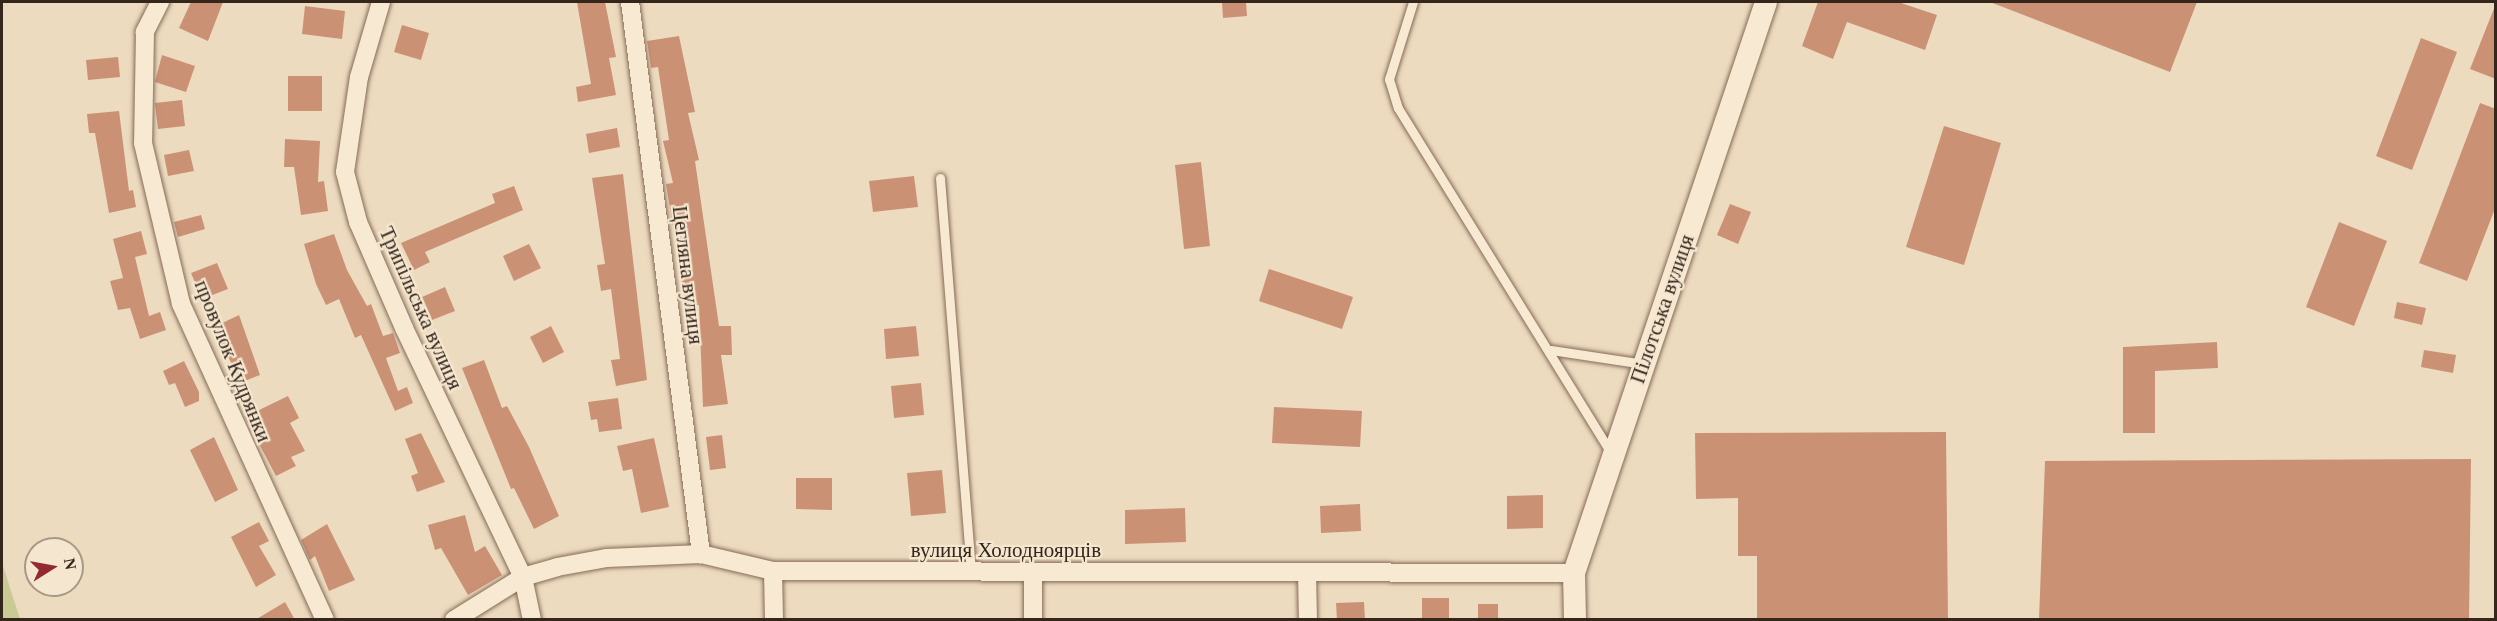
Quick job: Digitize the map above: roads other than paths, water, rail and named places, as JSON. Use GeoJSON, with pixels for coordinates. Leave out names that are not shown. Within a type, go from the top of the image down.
{"type":"FeatureCollection","features":[{"type":"Feature","properties":{"kind":"street","name":"провулок Кудрянки"},"geometry":{"type":"LineString","coordinates":[[160,2],[145,32],[143,143],[181,304],[325,620]]}},
{"type":"Feature","properties":{"kind":"street","name":"Трипільська вулиця"},"geometry":{"type":"LineString","coordinates":[[381,2],[359,77],[345,172],[358,222],[404,328],[523,577],[532,620]]}},
{"type":"Feature","properties":{"kind":"street","name":"Цегляна вулиця"},"geometry":{"type":"LineString","coordinates":[[630,2],[701,554]]}},
{"type":"Feature","properties":{"kind":"street","name":"Пілотська вулиця"},"geometry":{"type":"LineString","coordinates":[[1575,620],[1574,573],[1766,2]]}},
{"type":"Feature","properties":{"kind":"street","name":"вулиця Холодноярців"},"geometry":{"type":"LineString","coordinates":[[454,620],[523,577],[607,558],[701,554],[773,571],[1574,573]]}},
{"type":"Feature","properties":{"kind":"street"},"geometry":{"type":"LineString","coordinates":[[773,571],[774,620]]}},
{"type":"Feature","properties":{"kind":"street"},"geometry":{"type":"LineString","coordinates":[[1033,573],[1033,620]]}},
{"type":"Feature","properties":{"kind":"street"},"geometry":{"type":"LineString","coordinates":[[1307,573],[1308,620]]}},
{"type":"Feature","properties":{"kind":"lane"},"geometry":{"type":"LineString","coordinates":[[1413,2],[1389,79],[1398,108],[1551,350],[1613,456]]}},
{"type":"Feature","properties":{"kind":"lane"},"geometry":{"type":"LineString","coordinates":[[939,178],[970,573]]}},
{"type":"Feature","properties":{"kind":"lane"},"geometry":{"type":"LineString","coordinates":[[1551,350],[1644,364]]}}]}
